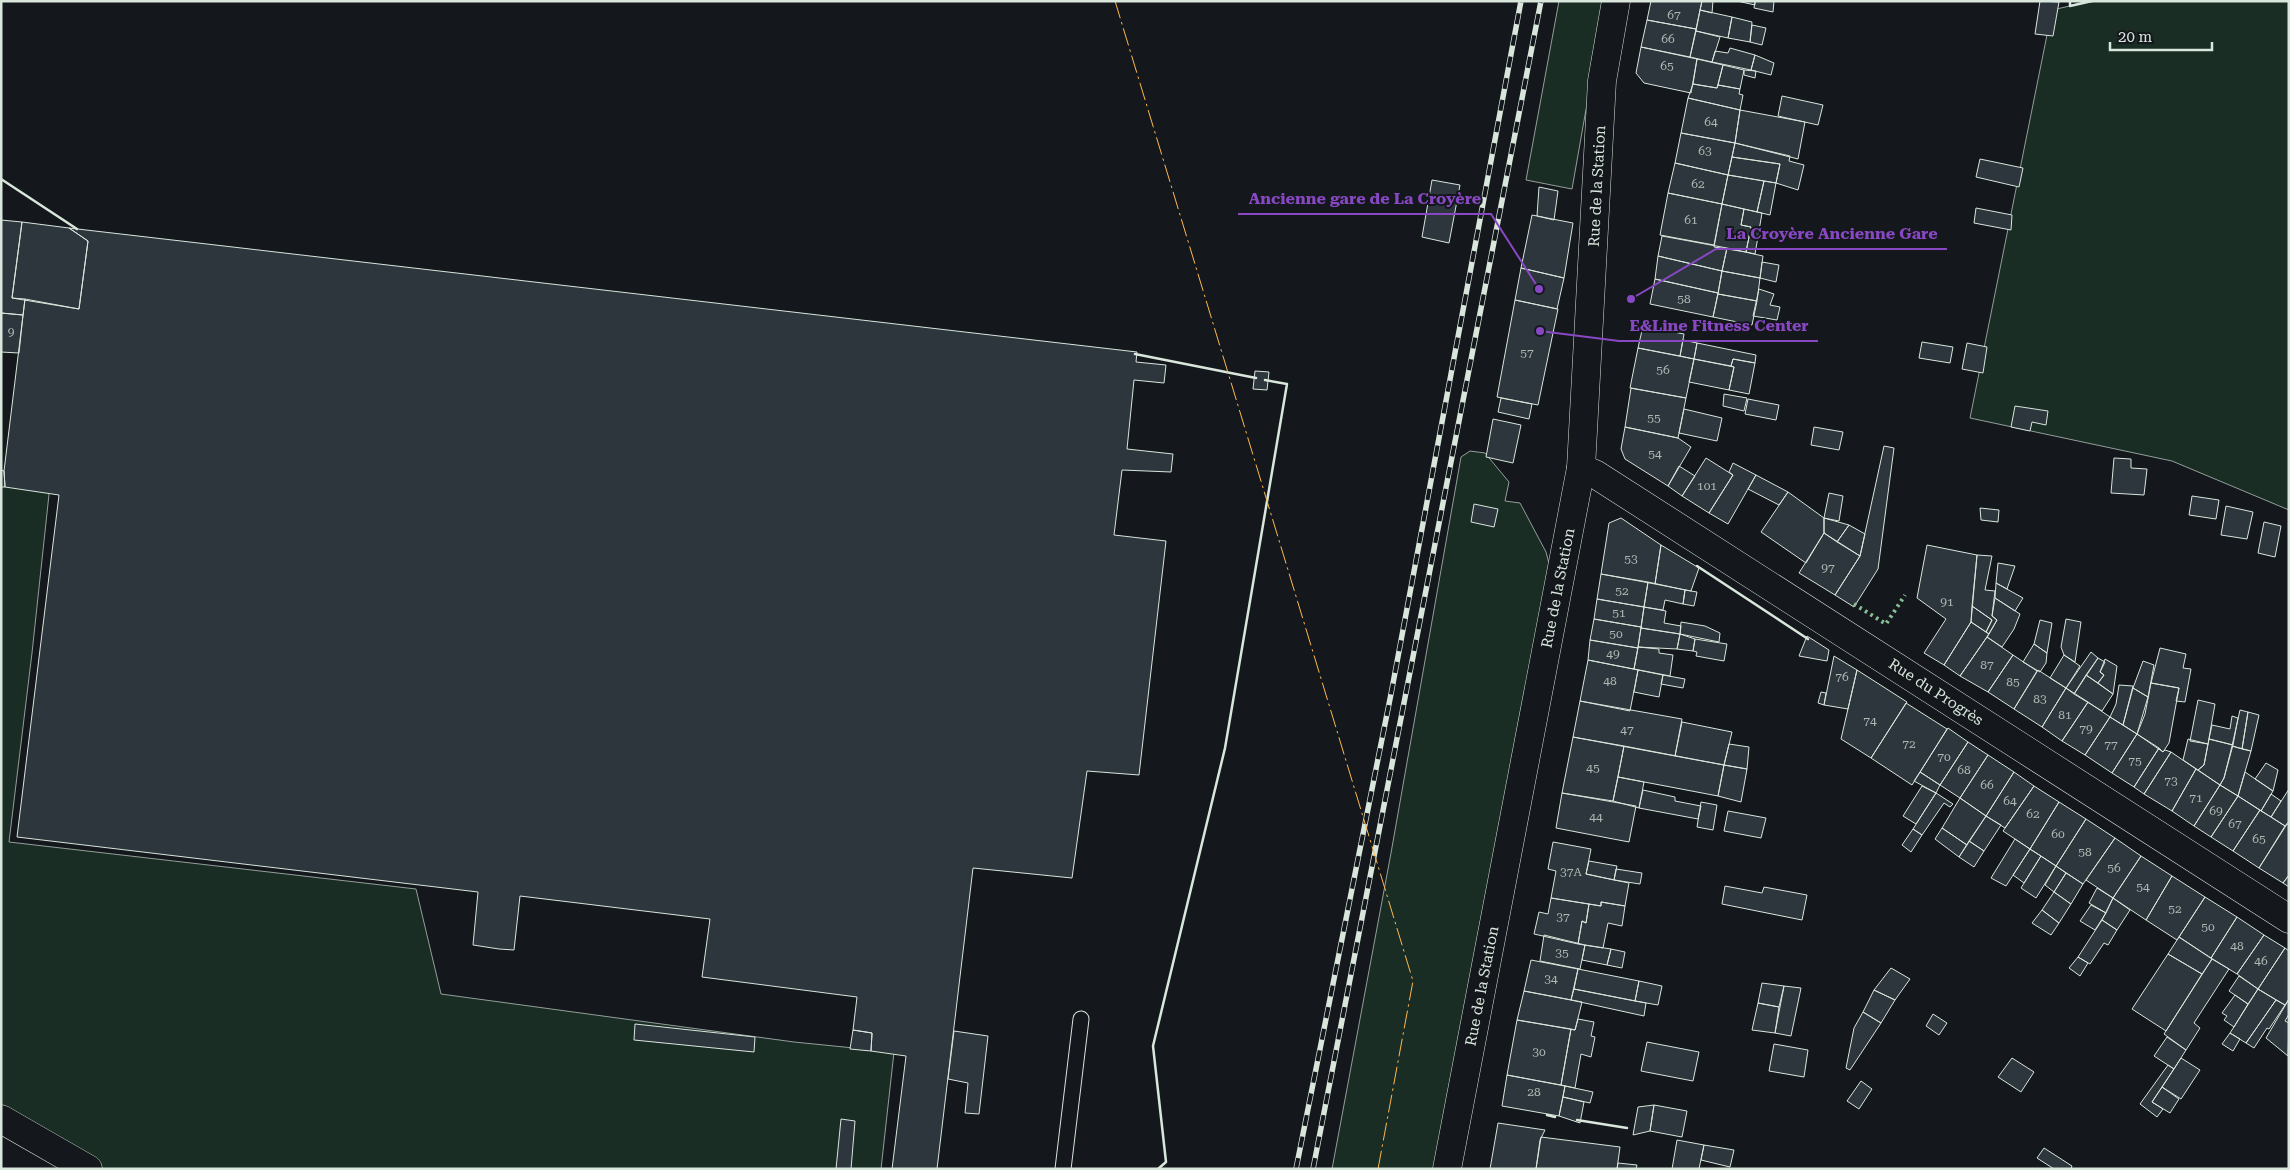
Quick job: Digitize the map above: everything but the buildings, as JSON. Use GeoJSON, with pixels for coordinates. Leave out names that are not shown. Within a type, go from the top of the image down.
{"type":"FeatureCollection","features":[{"type":"Feature","properties":{"kind":"street","name":"Rue de la Station"},"geometry":{"type":"LineString","coordinates":[[1446,1169],[1582,468],[1602,81],[1616,1]]}},
{"type":"Feature","properties":{"kind":"street","name":"Rue du Progrès"},"geometry":{"type":"LineString","coordinates":[[1582,468],[1595,474],[2289,919]]}},
{"type":"Feature","properties":{"kind":"street"},"geometry":{"type":"LineString","coordinates":[[1,1119],[88,1169]]}},
{"type":"Feature","properties":{"kind":"lane"},"geometry":{"type":"LineString","coordinates":[[1063,1169],[1081,1019]]}},
{"type":"Feature","properties":{"kind":"green space"},"geometry":{"type":"Polygon","coordinates":[[[1559,1],[1616,1],[1591,81],[1572,189],[1526,180],[1559,1]]]}},
{"type":"Feature","properties":{"kind":"green space"},"geometry":{"type":"Polygon","coordinates":[[[2092,1],[2289,1],[2289,510],[2172,461],[1970,418],[2052,10],[2092,1]]]}},
{"type":"Feature","properties":{"kind":"green space"},"geometry":{"type":"Polygon","coordinates":[[[1470,451],[1485,453],[1509,482],[1505,501],[1520,503],[1546,552],[1557,593],[1447,1169],[1332,1169],[1391,853],[1461,457],[1470,451]]]}},
{"type":"Feature","properties":{"kind":"green space"},"geometry":{"type":"Polygon","coordinates":[[[1,479],[50,485],[9,842],[416,889],[441,994],[794,1042],[894,1052],[881,1169],[88,1169],[1,1119],[1,479]]]}},
{"type":"Feature","properties":{"kind":"railway"},"geometry":{"type":"LineString","coordinates":[[1296,1169],[1391,694],[1521,1]]}},
{"type":"Feature","properties":{"kind":"railway"},"geometry":{"type":"LineString","coordinates":[[1313,1169],[1541,1]]}},
{"type":"Feature","properties":{"kind":"hedge"},"geometry":{"type":"LineString","coordinates":[[1854,604],[1886,624],[1905,595]]}},
{"type":"Feature","properties":{"kind":"wall"},"geometry":{"type":"LineString","coordinates":[[2070,1],[2070,6],[2092,1]]}},
{"type":"Feature","properties":{"kind":"wall"},"geometry":{"type":"LineString","coordinates":[[1,179],[77,229]]}},
{"type":"Feature","properties":{"kind":"wall"},"geometry":{"type":"LineString","coordinates":[[1135,354],[1256,378]]}},
{"type":"Feature","properties":{"kind":"wall"},"geometry":{"type":"LineString","coordinates":[[1158,1169],[1166,1162],[1153,1046],[1225,748],[1287,384],[1265,380]]}},
{"type":"Feature","properties":{"kind":"wall"},"geometry":{"type":"LineString","coordinates":[[1697,566],[1808,639]]}},
{"type":"Feature","properties":{"kind":"wall"},"geometry":{"type":"LineString","coordinates":[[1547,1115],[1555,1117]]}},
{"type":"Feature","properties":{"kind":"wall"},"geometry":{"type":"LineString","coordinates":[[1577,1120],[1627,1128]]}},
{"type":"Feature","properties":{"kind":"power"},"geometry":{"type":"LineString","coordinates":[[1115,1],[1413,981],[1378,1169]]}},
{"type":"Feature","properties":{"kind":"place","name":"Ancienne gare de La Croyère"},"geometry":{"type":"Point","coordinates":[1539,289]}},
{"type":"Feature","properties":{"kind":"place","name":"La Croyère Ancienne Gare"},"geometry":{"type":"Point","coordinates":[1631,299]}},
{"type":"Feature","properties":{"kind":"place","name":"E&Line Fitness Center"},"geometry":{"type":"Point","coordinates":[1540,331]}}]}
